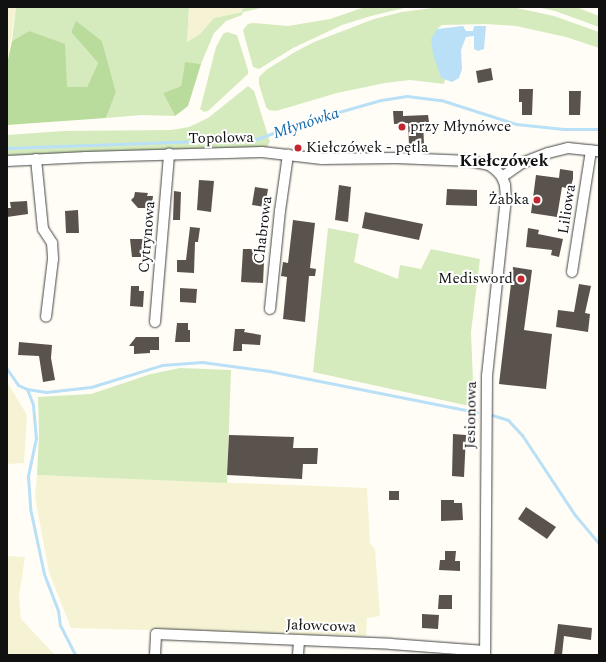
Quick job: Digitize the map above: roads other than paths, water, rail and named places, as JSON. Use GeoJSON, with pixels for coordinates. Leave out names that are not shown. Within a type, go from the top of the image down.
{"type":"FeatureCollection","features":[{"type":"Feature","properties":{"kind":"street"},"geometry":{"type":"LineString","coordinates":[[502,177],[522,163],[548,153],[568,148],[595,151]]}},
{"type":"Feature","properties":{"kind":"street","name":"Liliowa"},"geometry":{"type":"LineString","coordinates":[[572,272],[595,151]]}},
{"type":"Feature","properties":{"kind":"street","name":"Topolowa"},"geometry":{"type":"LineString","coordinates":[[7,161],[169,154],[262,152],[339,160],[396,158],[470,161],[489,165],[502,177]]}},
{"type":"Feature","properties":{"kind":"street","name":"Cytrynowa"},"geometry":{"type":"LineString","coordinates":[[155,322],[169,154]]}},
{"type":"Feature","properties":{"kind":"street","name":"Chabrowa"},"geometry":{"type":"LineString","coordinates":[[270,309],[280,211],[288,155]]}},
{"type":"Feature","properties":{"kind":"street"},"geometry":{"type":"LineString","coordinates":[[36,159],[43,228],[52,243],[53,259],[46,318]]}},
{"type":"Feature","properties":{"kind":"street","name":"Jesionowa"},"geometry":{"type":"LineString","coordinates":[[485,653],[486,376],[506,198],[505,185],[502,177]]}},
{"type":"Feature","properties":{"kind":"street","name":"Jałowcowa"},"geometry":{"type":"LineString","coordinates":[[155,655],[156,634],[391,644],[485,653]]}},
{"type":"Feature","properties":{"kind":"street"},"geometry":{"type":"LineString","coordinates":[[298,655],[299,640]]}},
{"type":"Feature","properties":{"kind":"water"},"geometry":{"type":"Polygon","coordinates":[[[463,26],[466,31],[473,31],[474,26],[486,26],[484,49],[478,51],[474,49],[474,36],[466,37],[461,50],[462,69],[459,78],[452,82],[441,78],[433,54],[431,39],[437,29],[463,26]]]}},
{"type":"Feature","properties":{"kind":"waterway","name":"Młynówka"},"geometry":{"type":"LineString","coordinates":[[7,148],[257,139],[300,123],[381,100],[407,96],[441,100],[516,124],[564,129],[599,129]]}},
{"type":"Feature","properties":{"kind":"waterway"},"geometry":{"type":"LineString","coordinates":[[7,369],[18,385],[27,389],[46,392],[91,387],[162,365],[202,362],[269,371],[477,412]]}},
{"type":"Feature","properties":{"kind":"waterway"},"geometry":{"type":"LineString","coordinates":[[27,389],[33,405],[36,438],[28,476],[30,508],[44,574],[58,611],[60,625],[75,655]]}},
{"type":"Feature","properties":{"kind":"waterway"},"geometry":{"type":"LineString","coordinates":[[492,415],[508,420],[522,435],[575,515],[599,544]]}},
{"type":"Feature","properties":{"kind":"place","name":"przy Młynówce"},"geometry":{"type":"Point","coordinates":[402,127]}},
{"type":"Feature","properties":{"kind":"place","name":"Kiełczówek - pętla"},"geometry":{"type":"Point","coordinates":[298,148]}},
{"type":"Feature","properties":{"kind":"place","name":"Żabka"},"geometry":{"type":"Point","coordinates":[537,200]}},
{"type":"Feature","properties":{"kind":"place","name":"Medisword"},"geometry":{"type":"Point","coordinates":[521,279]}},
{"type":"Feature","properties":{"kind":"district","name":"Kiełczówek"},"geometry":{"type":"Point","coordinates":[504,162]}}]}
